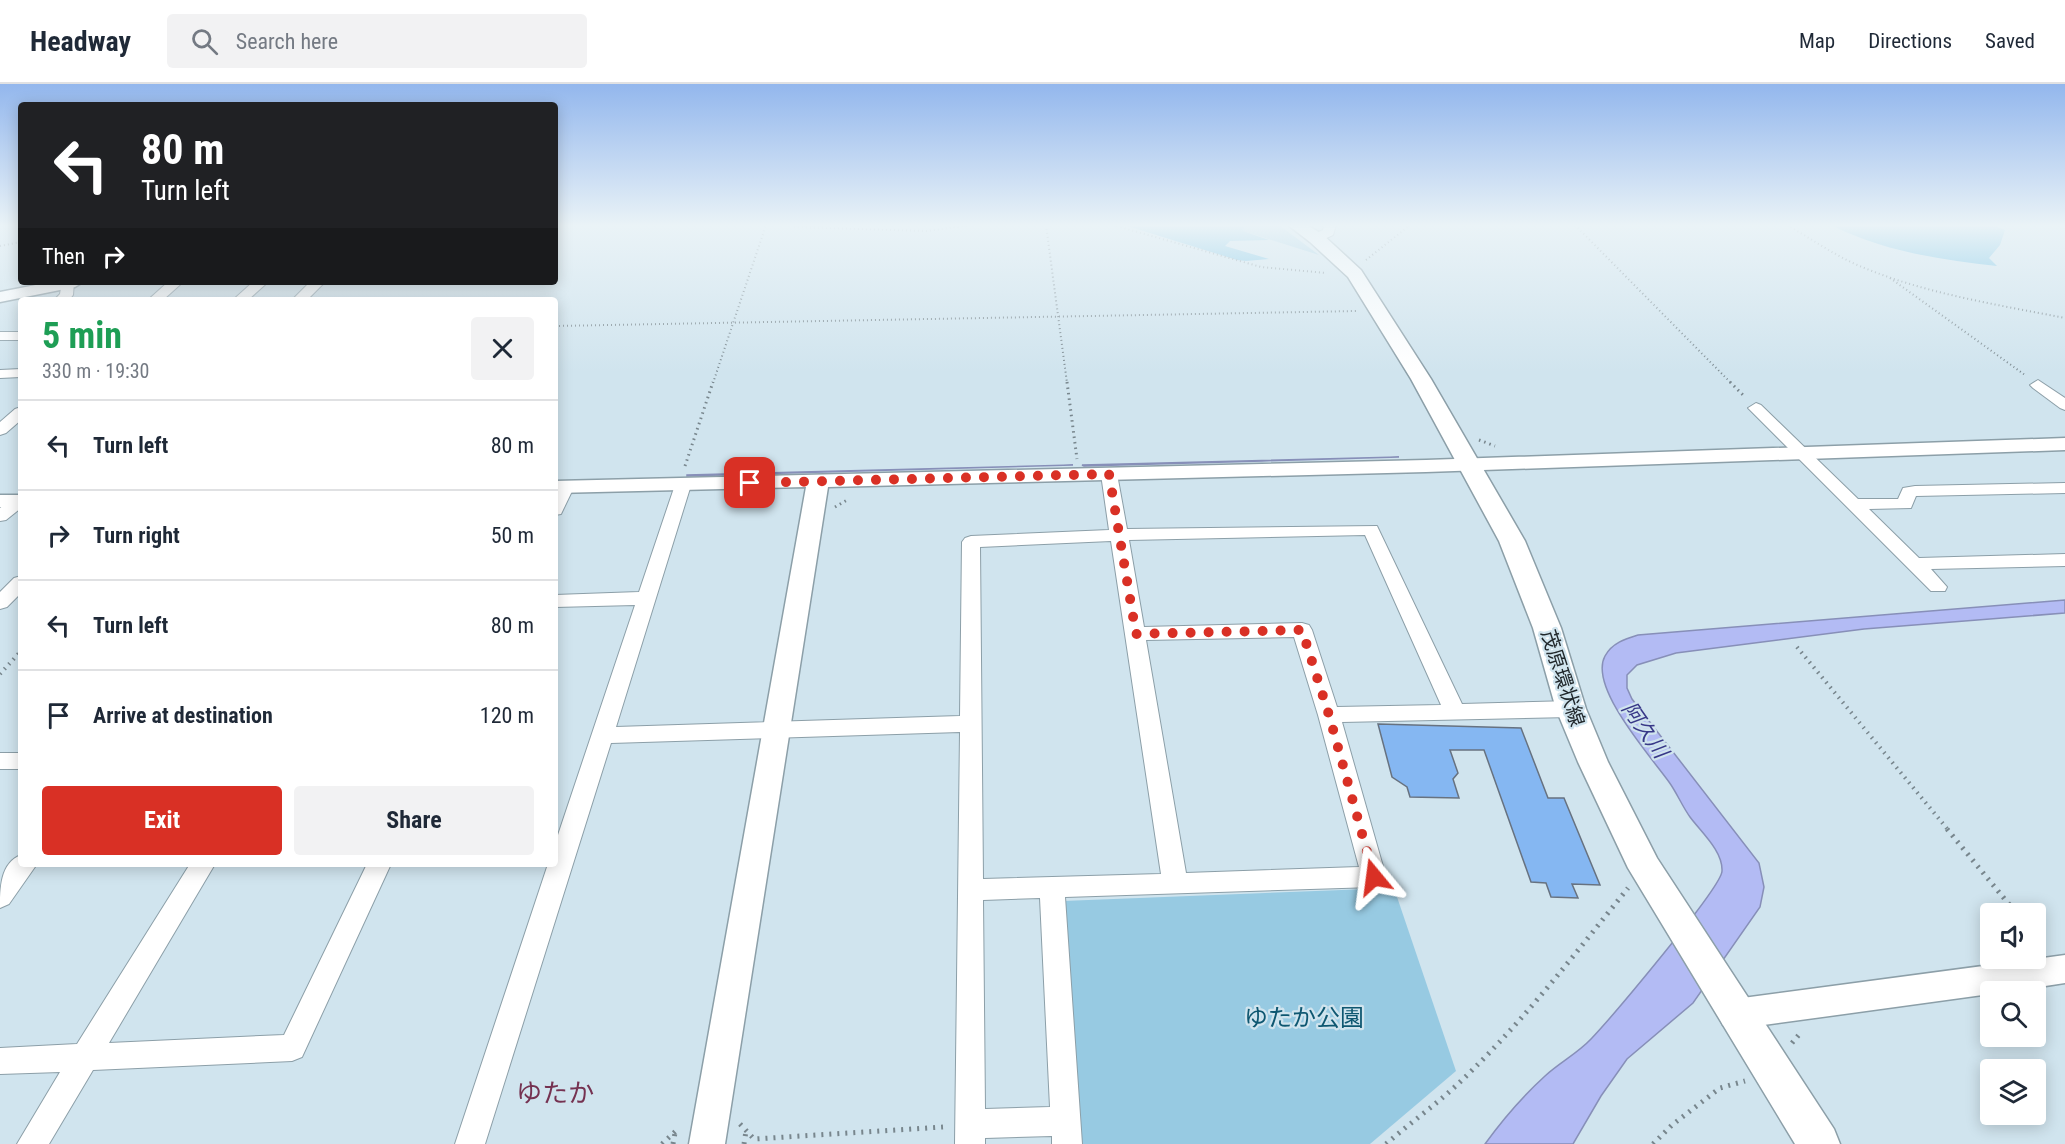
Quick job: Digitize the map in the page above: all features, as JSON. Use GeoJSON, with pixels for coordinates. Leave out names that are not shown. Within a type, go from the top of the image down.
{"type":"FeatureCollection","features":[{"type":"Feature","properties":{"kind":"main road","name":"茂原環状線"},"geometry":{"type":"LineString","coordinates":[[1355,274],[1421,379],[1512,542],[1547,628],[1571,709],[1638,876],[1735,1014],[1818,1144]]}},
{"type":"Feature","properties":{"kind":"street"},"geometry":{"type":"LineString","coordinates":[[0,297],[61,285]]}},
{"type":"Feature","properties":{"kind":"street"},"geometry":{"type":"LineString","coordinates":[[158,297],[172,285]]}},
{"type":"Feature","properties":{"kind":"street"},"geometry":{"type":"LineString","coordinates":[[244,297],[258,285]]}},
{"type":"Feature","properties":{"kind":"street"},"geometry":{"type":"LineString","coordinates":[[302,297],[315,285]]}},
{"type":"Feature","properties":{"kind":"street"},"geometry":{"type":"LineString","coordinates":[[0,374],[18,373]]}},
{"type":"Feature","properties":{"kind":"street"},"geometry":{"type":"LineString","coordinates":[[2038,385],[2065,405]]}},
{"type":"Feature","properties":{"kind":"street"},"geometry":{"type":"LineString","coordinates":[[1756,408],[1938,586]]}},
{"type":"Feature","properties":{"kind":"street"},"geometry":{"type":"LineString","coordinates":[[0,430],[18,415]]}},
{"type":"Feature","properties":{"kind":"street"},"geometry":{"type":"LineString","coordinates":[[560,487],[1467,464],[2065,444]]}},
{"type":"Feature","properties":{"kind":"street"},"geometry":{"type":"LineString","coordinates":[[1109,474],[1175,882]]}},
{"type":"Feature","properties":{"kind":"street"},"geometry":{"type":"LineString","coordinates":[[707,1144],[818,481]]}},
{"type":"Feature","properties":{"kind":"street"},"geometry":{"type":"LineString","coordinates":[[470,1144],[681,485]]}},
{"type":"Feature","properties":{"kind":"street"},"geometry":{"type":"LineString","coordinates":[[1855,504],[1905,504],[1909,492],[1915,491],[2065,488]]}},
{"type":"Feature","properties":{"kind":"street"},"geometry":{"type":"LineString","coordinates":[[0,501],[18,501]]}},
{"type":"Feature","properties":{"kind":"street"},"geometry":{"type":"LineString","coordinates":[[0,516],[18,503]]}},
{"type":"Feature","properties":{"kind":"street"},"geometry":{"type":"LineString","coordinates":[[1052,887],[1065,1132],[961,1132],[971,890],[971,542],[1371,530],[1455,712]]}},
{"type":"Feature","properties":{"kind":"street"},"geometry":{"type":"LineString","coordinates":[[1916,564],[2065,560]]}},
{"type":"Feature","properties":{"kind":"street"},"geometry":{"type":"LineString","coordinates":[[0,603],[18,585]]}},
{"type":"Feature","properties":{"kind":"street"},"geometry":{"type":"LineString","coordinates":[[558,601],[646,598]]}},
{"type":"Feature","properties":{"kind":"street"},"geometry":{"type":"LineString","coordinates":[[971,890],[1374,877],[1329,715],[1302,630],[1136,634]]}},
{"type":"Feature","properties":{"kind":"street"},"geometry":{"type":"LineString","coordinates":[[1329,715],[1571,709]]}},
{"type":"Feature","properties":{"kind":"street"},"geometry":{"type":"LineString","coordinates":[[602,735],[970,724]]}},
{"type":"Feature","properties":{"kind":"street"},"geometry":{"type":"LineString","coordinates":[[0,761],[18,760]]}},
{"type":"Feature","properties":{"kind":"street"},"geometry":{"type":"LineString","coordinates":[[0,897],[23,867]]}},
{"type":"Feature","properties":{"kind":"street"},"geometry":{"type":"LineString","coordinates":[[32,1144],[201,867]]}},
{"type":"Feature","properties":{"kind":"street"},"geometry":{"type":"LineString","coordinates":[[0,1061],[292,1048],[377,867]]}},
{"type":"Feature","properties":{"kind":"street"},"geometry":{"type":"LineString","coordinates":[[1735,1014],[2065,969]]}},
{"type":"Feature","properties":{"kind":"path"},"geometry":{"type":"LineString","coordinates":[[681,485],[749,274]]}},
{"type":"Feature","properties":{"kind":"path"},"geometry":{"type":"LineString","coordinates":[[1053,274],[1080,475]]}},
{"type":"Feature","properties":{"kind":"path"},"geometry":{"type":"LineString","coordinates":[[1624,274],[1756,408]]}},
{"type":"Feature","properties":{"kind":"path"},"geometry":{"type":"LineString","coordinates":[[1884,274],[1973,300],[2065,318]]}},
{"type":"Feature","properties":{"kind":"path"},"geometry":{"type":"LineString","coordinates":[[1888,276],[2038,385]]}},
{"type":"Feature","properties":{"kind":"path"},"geometry":{"type":"LineString","coordinates":[[558,326],[1379,310]]}},
{"type":"Feature","properties":{"kind":"path"},"geometry":{"type":"LineString","coordinates":[[1797,647],[2008,903]]}},
{"type":"Feature","properties":{"kind":"path"},"geometry":{"type":"LineString","coordinates":[[0,674],[18,654]]}},
{"type":"Feature","properties":{"kind":"path"},"geometry":{"type":"LineString","coordinates":[[1386,1144],[1416,1117],[1459,1084],[1482,1060],[1638,876]]}},
{"type":"Feature","properties":{"kind":"path"},"geometry":{"type":"LineString","coordinates":[[1653,1144],[1672,1125],[1720,1088],[1775,1076]]}},
{"type":"Feature","properties":{"kind":"path"},"geometry":{"type":"LineString","coordinates":[[735,1119],[754,1139],[961,1132]]}},
{"type":"Feature","properties":{"kind":"path"},"geometry":{"type":"LineString","coordinates":[[662,1144],[687,1121]]}},
{"type":"Feature","properties":{"kind":"path"},"geometry":{"type":"LineString","coordinates":[[744,1144],[746,1131]]}},
{"type":"Feature","properties":{"kind":"path"},"geometry":{"type":"LineString","coordinates":[[673,1144],[675,1132]]}},
{"type":"Feature","properties":{"kind":"green space","name":"ゆたか公園"},"geometry":{"type":"Polygon","coordinates":[[[1394,888],[1456,1071],[1370,1144],[1081,1144],[1063,901],[1394,888]]]}},
{"type":"Feature","properties":{"kind":"water"},"geometry":{"type":"Polygon","coordinates":[[[1399,457],[1084,466],[1082,465],[1399,457]]]}},
{"type":"Feature","properties":{"kind":"water"},"geometry":{"type":"Polygon","coordinates":[[[1073,465],[687,476],[687,475],[1073,465]]]}},
{"type":"Feature","properties":{"kind":"water","name":"阿久川"},"geometry":{"type":"Polygon","coordinates":[[[2065,600],[2065,613],[1864,629],[1676,653],[1637,665],[1627,675],[1627,688],[1632,699],[1759,863],[1764,887],[1760,907],[1693,1003],[1627,1059],[1601,1096],[1573,1144],[1485,1144],[1528,1092],[1550,1071],[1586,1044],[1602,1027],[1686,926],[1717,882],[1722,871],[1715,849],[1690,817],[1672,786],[1624,722],[1613,703],[1605,685],[1602,669],[1605,656],[1611,648],[1638,635],[2065,600]]]}},
{"type":"Feature","properties":{"kind":"building"},"geometry":{"type":"Polygon","coordinates":[[[1378,724],[1521,728],[1548,798],[1564,798],[1600,885],[1572,884],[1578,898],[1551,897],[1546,883],[1531,882],[1484,750],[1450,750],[1458,773],[1453,779],[1459,798],[1410,797],[1407,787],[1392,777],[1378,724]]]}},
{"type":"Feature","properties":{"kind":"district","name":"ゆたか"},"geometry":{"type":"Point","coordinates":[555,1093]}},
{"type":"Feature","properties":{"kind":"route"},"geometry":{"type":"LineString","coordinates":[[750,483],[1109,474],[1136,634],[1302,630],[1329,715],[1374,877]]}}]}
